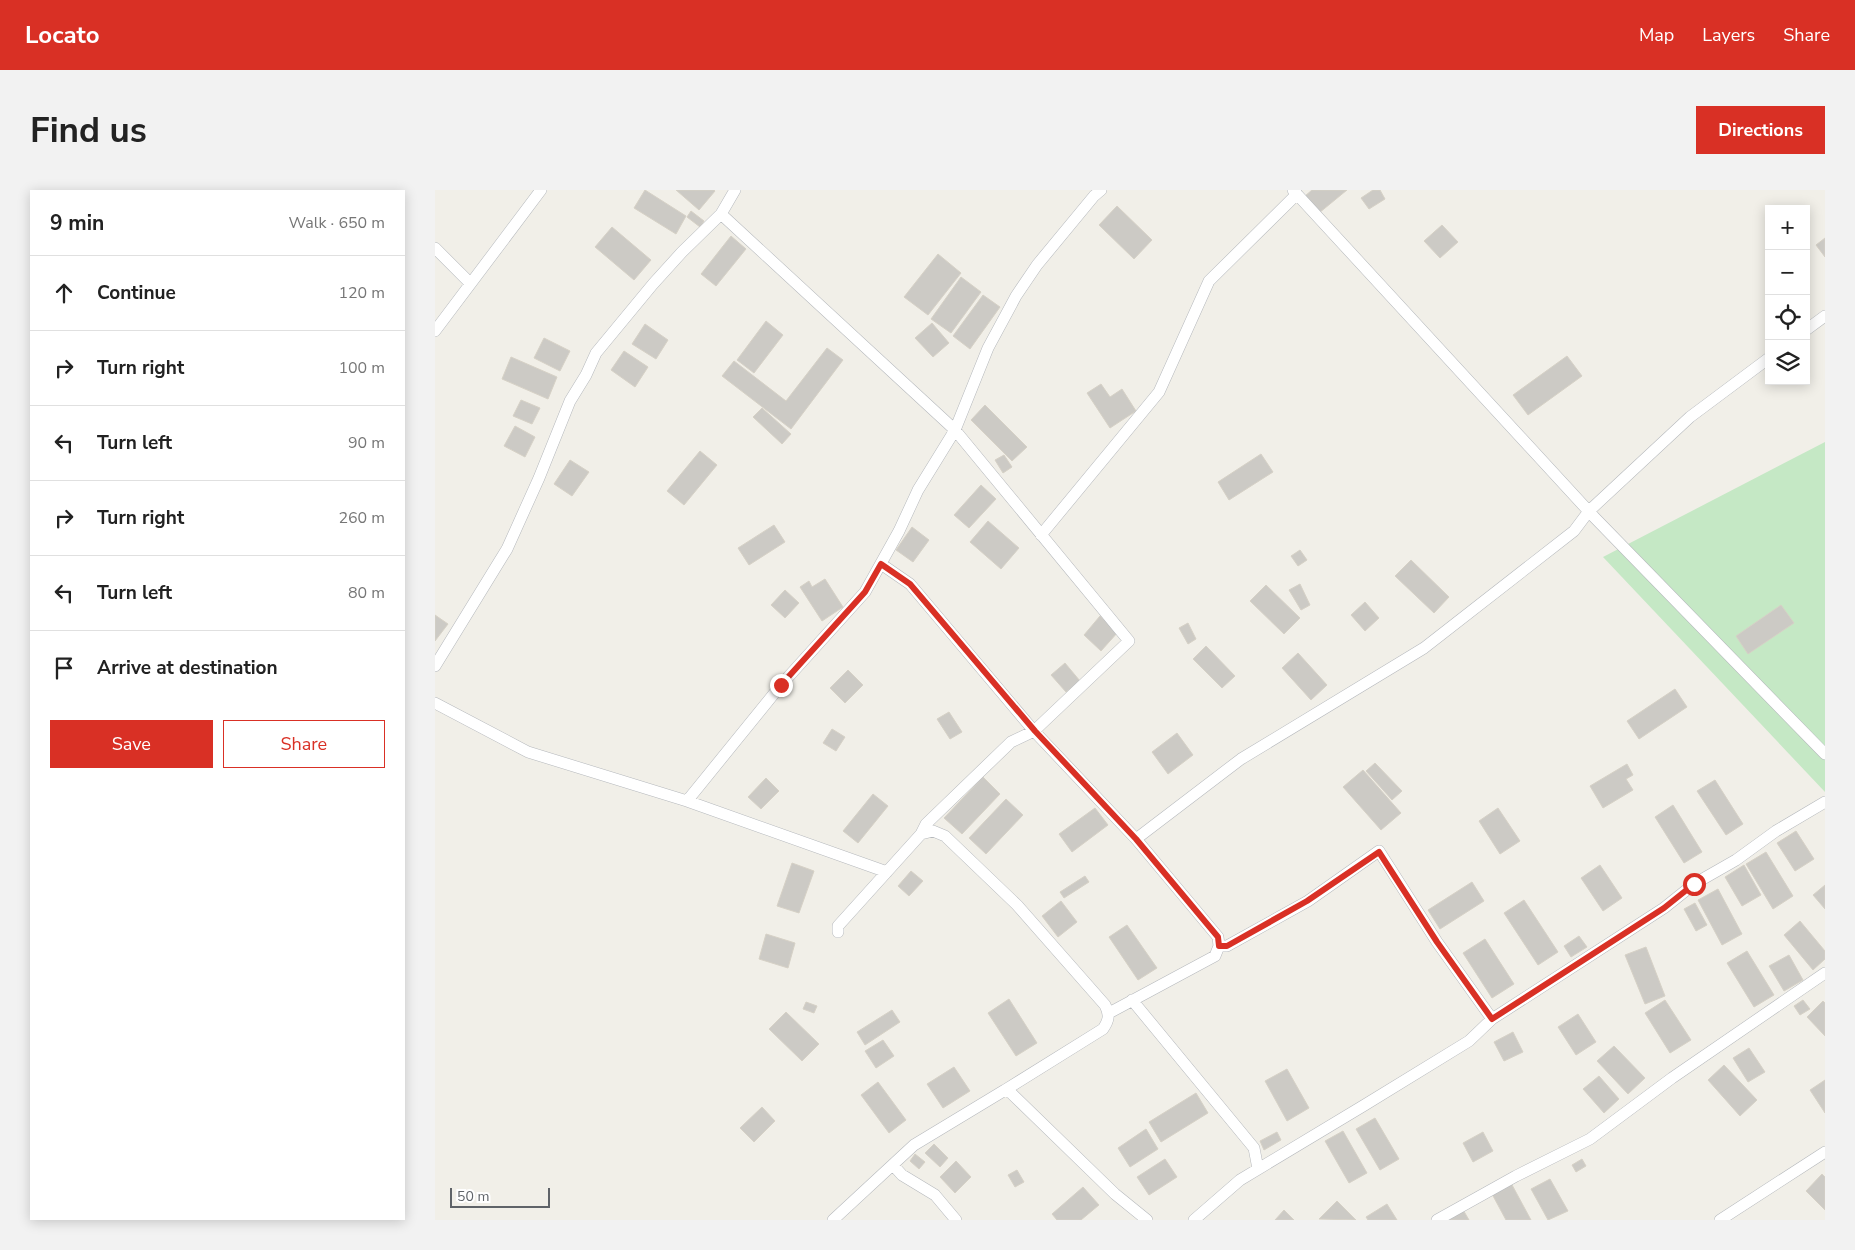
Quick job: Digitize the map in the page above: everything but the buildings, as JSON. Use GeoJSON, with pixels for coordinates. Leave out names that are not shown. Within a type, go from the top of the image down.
{"type":"FeatureCollection","features":[{"type":"Feature","properties":{"kind":"street"},"geometry":{"type":"LineString","coordinates":[[435,331],[541,190]]}},
{"type":"Feature","properties":{"kind":"street"},"geometry":{"type":"LineString","coordinates":[[435,666],[507,549],[539,478],[570,401],[586,375],[596,353],[653,284],[721,214],[735,190]]}},
{"type":"Feature","properties":{"kind":"street"},"geometry":{"type":"LineString","coordinates":[[687,801],[781,685],[865,592],[918,490],[955,430],[987,348],[1016,296],[1037,265],[1094,192]]}},
{"type":"Feature","properties":{"kind":"street"},"geometry":{"type":"LineString","coordinates":[[1041,535],[1159,392],[1209,281],[1295,192],[1589,511],[1825,754]]}},
{"type":"Feature","properties":{"kind":"street"},"geometry":{"type":"LineString","coordinates":[[721,214],[955,430],[1129,641],[1035,731],[1011,742],[926,824],[921,834],[838,926],[838,932]]}},
{"type":"Feature","properties":{"kind":"street"},"geometry":{"type":"LineString","coordinates":[[435,248],[470,283]]}},
{"type":"Feature","properties":{"kind":"street"},"geometry":{"type":"LineString","coordinates":[[1810,327],[1825,316]]}},
{"type":"Feature","properties":{"kind":"street"},"geometry":{"type":"LineString","coordinates":[[1136,839],[1241,759],[1424,648],[1574,531],[1589,511],[1689,417],[1765,361]]}},
{"type":"Feature","properties":{"kind":"street"},"geometry":{"type":"LineString","coordinates":[[881,564],[910,584],[1035,731],[1136,839],[1218,937],[1219,946],[1215,956],[1109,1013]]}},
{"type":"Feature","properties":{"kind":"street"},"geometry":{"type":"LineString","coordinates":[[435,703],[528,752],[687,801],[887,872]]}},
{"type":"Feature","properties":{"kind":"street"},"geometry":{"type":"LineString","coordinates":[[1194,1220],[1240,1180],[1469,1041],[1492,1019],[1664,908],[1694,884],[1736,860],[1776,831],[1825,802]]}},
{"type":"Feature","properties":{"kind":"street"},"geometry":{"type":"LineString","coordinates":[[833,1220],[914,1146],[1103,1029],[1108,1022],[1109,1013],[1105,1005],[1017,905],[945,836],[933,831],[921,834]]}},
{"type":"Feature","properties":{"kind":"street"},"geometry":{"type":"LineString","coordinates":[[1219,946],[1227,946],[1307,901],[1379,852],[1437,942],[1492,1019]]}},
{"type":"Feature","properties":{"kind":"street"},"geometry":{"type":"LineString","coordinates":[[1437,1220],[1516,1176],[1590,1139],[1672,1078],[1825,974]]}},
{"type":"Feature","properties":{"kind":"street"},"geometry":{"type":"LineString","coordinates":[[1132,1000],[1254,1148],[1258,1169]]}},
{"type":"Feature","properties":{"kind":"street"},"geometry":{"type":"LineString","coordinates":[[1005,1090],[1011,1093],[1115,1194],[1147,1220]]}},
{"type":"Feature","properties":{"kind":"street"},"geometry":{"type":"LineString","coordinates":[[1720,1220],[1825,1152]]}},
{"type":"Feature","properties":{"kind":"street"},"geometry":{"type":"LineString","coordinates":[[893,1165],[902,1175],[935,1195],[956,1220]]}},
{"type":"Feature","properties":{"kind":"green space"},"geometry":{"type":"Polygon","coordinates":[[[1825,442],[1825,792],[1603,557],[1825,442]]]}},
{"type":"Feature","properties":{"kind":"route"},"geometry":{"type":"LineString","coordinates":[[781,685],[865,592],[881,564],[910,584],[1035,731],[1136,839],[1218,937],[1219,946],[1227,946],[1307,901],[1379,852],[1437,942],[1492,1019],[1664,908],[1694,884]]}}]}
